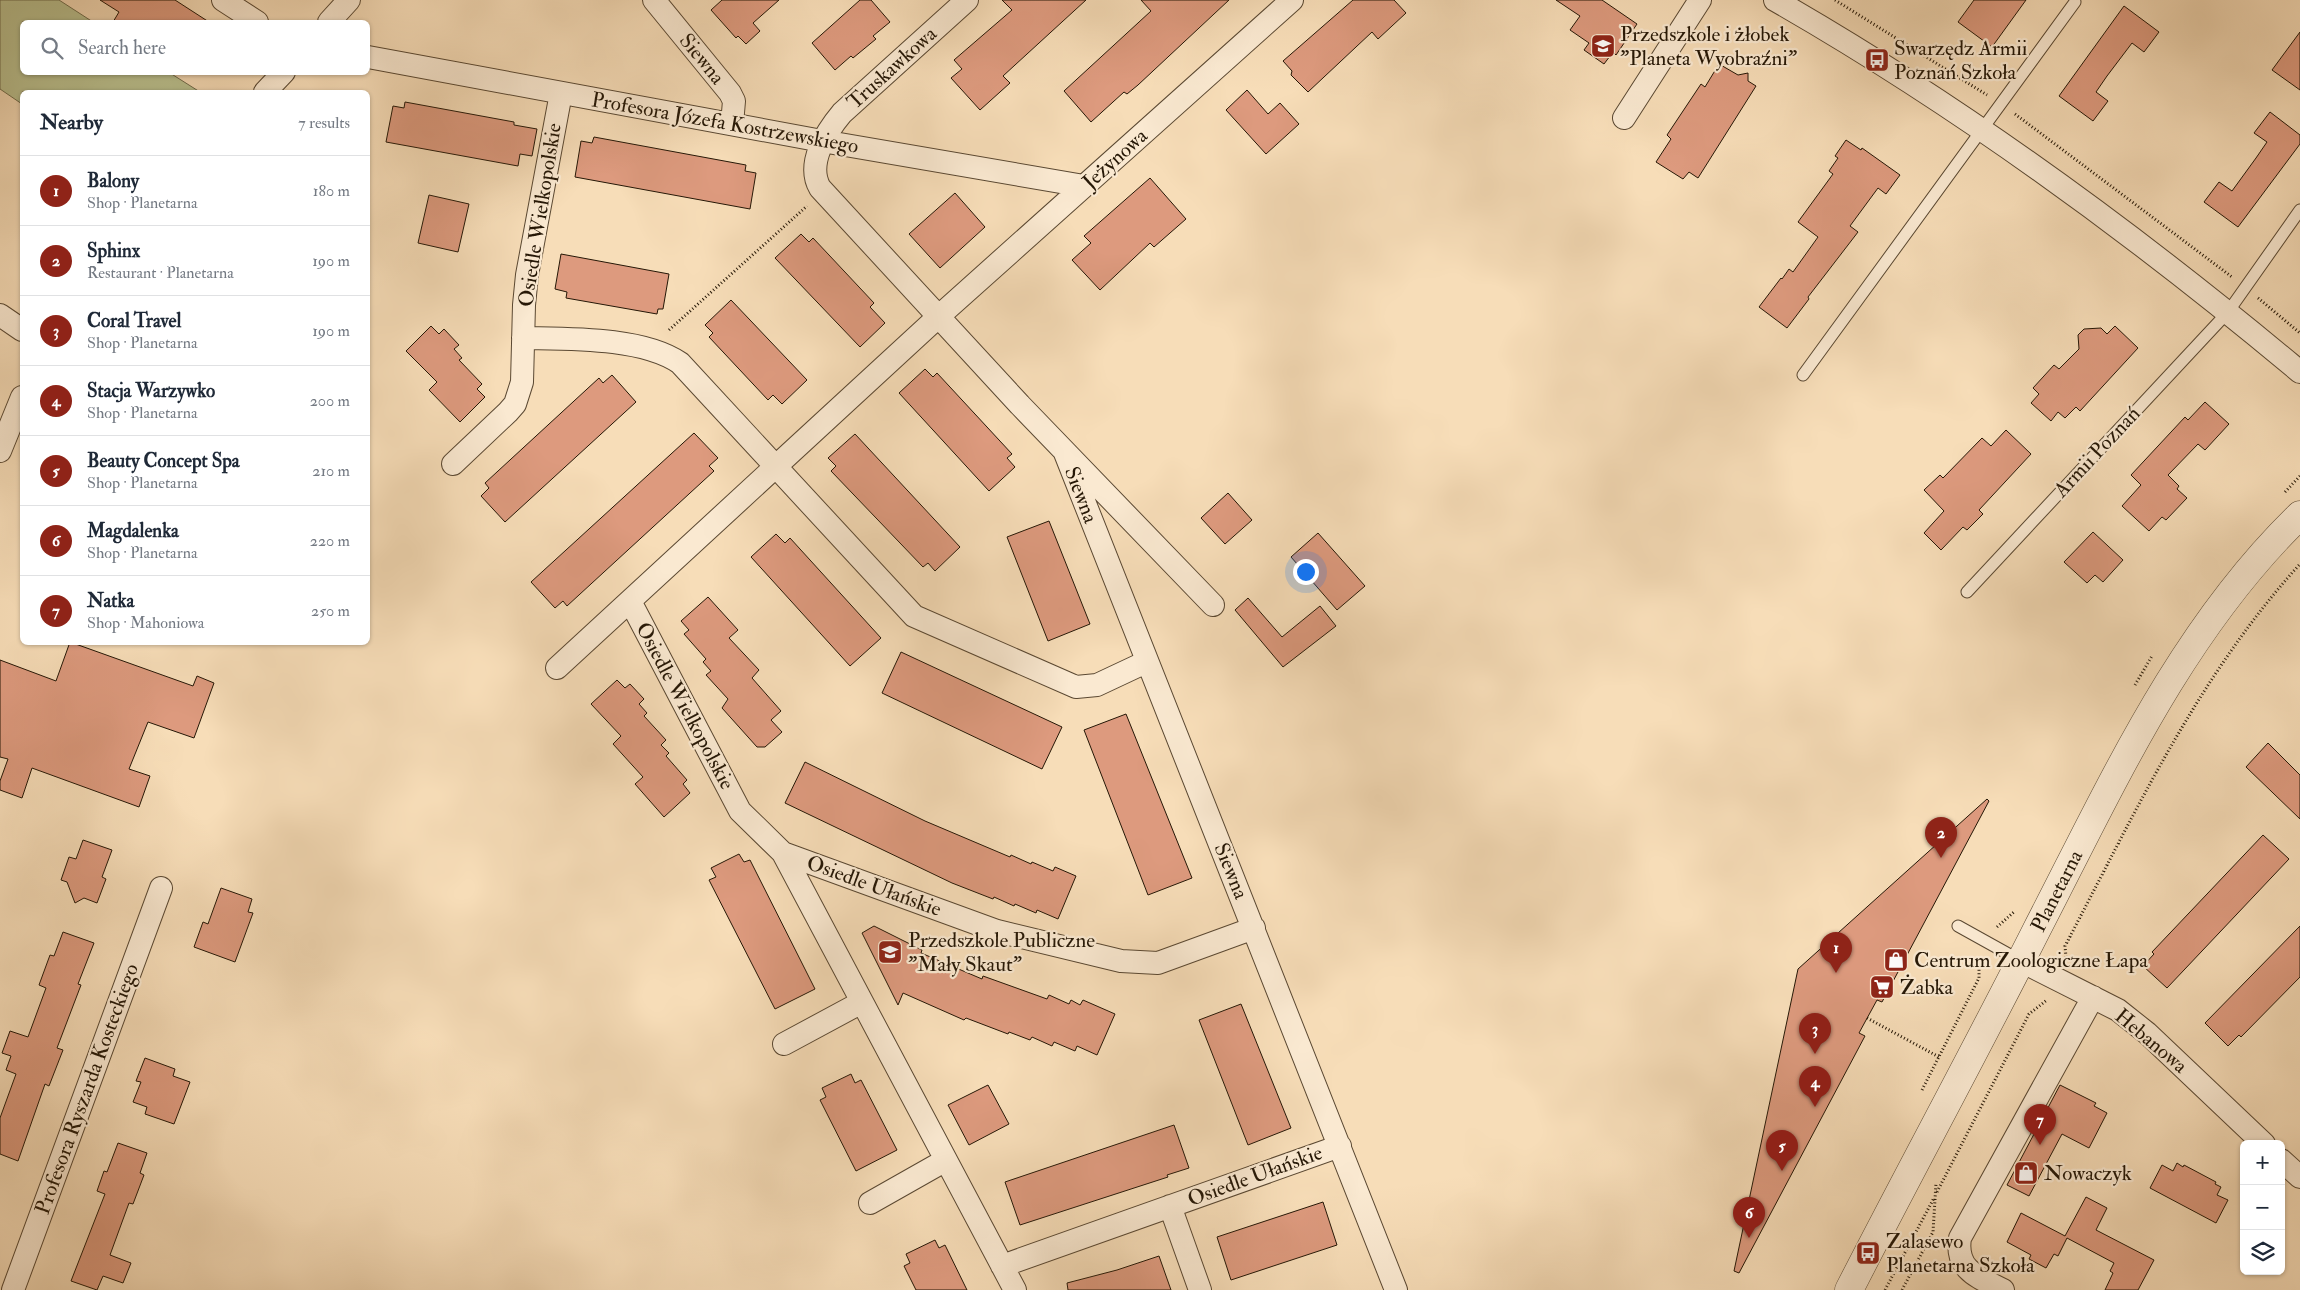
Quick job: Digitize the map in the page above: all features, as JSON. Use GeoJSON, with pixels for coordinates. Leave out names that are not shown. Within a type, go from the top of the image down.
{"type":"FeatureCollection","features":[{"type":"Feature","properties":{"kind":"street"},"geometry":{"type":"LineString","coordinates":[[223,0],[254,20]]}},
{"type":"Feature","properties":{"kind":"street"},"geometry":{"type":"LineString","coordinates":[[331,20],[349,0]]}},
{"type":"Feature","properties":{"kind":"street","name":"Siewna"},"geometry":{"type":"LineString","coordinates":[[654,0],[730,93],[734,101],[732,124]]}},
{"type":"Feature","properties":{"kind":"street","name":"Truskawkowa"},"geometry":{"type":"LineString","coordinates":[[822,141],[830,127],[842,114],[967,0]]}},
{"type":"Feature","properties":{"kind":"street","name":"Jeżynowa"},"geometry":{"type":"LineString","coordinates":[[938,317],[1292,0]]}},
{"type":"Feature","properties":{"kind":"street"},"geometry":{"type":"LineString","coordinates":[[1624,118],[1700,0]]}},
{"type":"Feature","properties":{"kind":"street"},"geometry":{"type":"LineString","coordinates":[[1775,0],[1877,60],[1984,129],[2228,312],[2300,372]]}},
{"type":"Feature","properties":{"kind":"street","name":"Profesora Józefa Kostrzewskiego"},"geometry":{"type":"LineString","coordinates":[[370,57],[822,141],[1084,186]]}},
{"type":"Feature","properties":{"kind":"street"},"geometry":{"type":"LineString","coordinates":[[267,90],[281,75]]}},
{"type":"Feature","properties":{"kind":"street","name":"Osiedle Wielkopolskie"},"geometry":{"type":"LineString","coordinates":[[453,464],[515,404],[522,382],[527,275],[561,93]]}},
{"type":"Feature","properties":{"kind":"street","name":"Siewna"},"geometry":{"type":"LineString","coordinates":[[822,141],[815,179],[823,192],[1065,453],[1213,605]]}},
{"type":"Feature","properties":{"kind":"street"},"geometry":{"type":"LineString","coordinates":[[0,315],[20,329]]}},
{"type":"Feature","properties":{"kind":"street","name":"Osiedle Wielkopolskie"},"geometry":{"type":"LineString","coordinates":[[557,668],[938,317]]}},
{"type":"Feature","properties":{"kind":"street","name":"Osiedle Wielkopolskie"},"geometry":{"type":"LineString","coordinates":[[523,338],[594,340],[648,349],[669,356],[680,363],[914,616],[1076,687],[1097,685],[1146,662]]}},
{"type":"Feature","properties":{"kind":"street"},"geometry":{"type":"LineString","coordinates":[[0,451],[20,402]]}},
{"type":"Feature","properties":{"kind":"street","name":"Siewna"},"geometry":{"type":"LineString","coordinates":[[1065,453],[1146,662],[1254,928],[1396,1290]]}},
{"type":"Feature","properties":{"kind":"street","name":"Planetarna"},"geometry":{"type":"LineString","coordinates":[[1849,1290],[2117,774],[2164,691],[2226,597],[2300,515]]}},
{"type":"Feature","properties":{"kind":"street","name":"Osiedle Wielkopolskie"},"geometry":{"type":"LineString","coordinates":[[630,601],[740,811]]}},
{"type":"Feature","properties":{"kind":"street","name":"Osiedle Ułańskie"},"geometry":{"type":"LineString","coordinates":[[740,811],[783,853],[1015,1290]]}},
{"type":"Feature","properties":{"kind":"street","name":"Osiedle Ułańskie"},"geometry":{"type":"LineString","coordinates":[[783,853],[997,931],[1121,961],[1158,963],[1254,928]]}},
{"type":"Feature","properties":{"kind":"street","name":"Profesora Ryszarda Kosteckiego"},"geometry":{"type":"LineString","coordinates":[[13,1290],[161,888]]}},
{"type":"Feature","properties":{"kind":"street","name":"Hebanowa"},"geometry":{"type":"LineString","coordinates":[[2021,961],[2118,1010],[2147,1033],[2260,1140]]}},
{"type":"Feature","properties":{"kind":"street"},"geometry":{"type":"LineString","coordinates":[[2003,1290],[1967,1269],[1958,1254],[1960,1238],[2093,997]]}},
{"type":"Feature","properties":{"kind":"street"},"geometry":{"type":"LineString","coordinates":[[784,1044],[862,1002]]}},
{"type":"Feature","properties":{"kind":"street","name":"Osiedle Ułańskie"},"geometry":{"type":"LineString","coordinates":[[1002,1266],[1340,1146]]}},
{"type":"Feature","properties":{"kind":"street"},"geometry":{"type":"LineString","coordinates":[[870,1203],[946,1160]]}},
{"type":"Feature","properties":{"kind":"street"},"geometry":{"type":"LineString","coordinates":[[2285,1164],[2300,1177]]}},
{"type":"Feature","properties":{"kind":"street","name":"Osiedle Ułańskie"},"geometry":{"type":"LineString","coordinates":[[1170,1206],[1200,1290]]}},
{"type":"Feature","properties":{"kind":"lane"},"geometry":{"type":"LineString","coordinates":[[1803,375],[2075,2]]}},
{"type":"Feature","properties":{"kind":"lane","name":"Armii Poznań"},"geometry":{"type":"LineString","coordinates":[[1967,592],[2228,312],[2300,210]]}},
{"type":"Feature","properties":{"kind":"lane"},"geometry":{"type":"LineString","coordinates":[[1958,926],[2021,961]]}},
{"type":"Feature","properties":{"kind":"path"},"geometry":{"type":"LineString","coordinates":[[1835,0],[2002,104],[2246,288],[2300,333]]}},
{"type":"Feature","properties":{"kind":"path"},"geometry":{"type":"LineString","coordinates":[[648,349],[823,192]]}},
{"type":"Feature","properties":{"kind":"path"},"geometry":{"type":"LineString","coordinates":[[1885,1290],[2029,1014],[2054,994],[2067,965],[2065,946],[2184,721],[2228,652],[2270,597],[2300,564]]}},
{"type":"Feature","properties":{"kind":"path"},"geometry":{"type":"LineString","coordinates":[[1867,1018],[1938,1057]]}},
{"type":"Feature","properties":{"kind":"green space"},"geometry":{"type":"Polygon","coordinates":[[[0,0],[59,0],[90,20],[20,20],[20,75],[173,75],[197,90],[20,90],[20,103],[0,89],[0,0]]]}},
{"type":"Feature","properties":{"kind":"building"},"geometry":{"type":"Polygon","coordinates":[[[100,0],[175,0],[206,20],[114,20],[119,12],[100,0]]]}},
{"type":"Feature","properties":{"kind":"building"},"geometry":{"type":"Polygon","coordinates":[[[722,0],[779,0],[753,23],[760,31],[746,44],[738,36],[736,38],[711,10],[722,0]]]}},
{"type":"Feature","properties":{"kind":"building"},"geometry":{"type":"Polygon","coordinates":[[[860,0],[871,0],[890,22],[873,36],[876,39],[853,58],[851,56],[835,70],[812,43],[860,0]]]}},
{"type":"Feature","properties":{"kind":"building"},"geometry":{"type":"Polygon","coordinates":[[[1002,0],[1086,0],[1003,76],[1010,83],[980,110],[951,78],[962,69],[954,60],[1012,10],[1002,0]]]}},
{"type":"Feature","properties":{"kind":"building"},"geometry":{"type":"Polygon","coordinates":[[[1141,0],[1229,0],[1138,85],[1127,94],[1124,92],[1091,122],[1064,91],[1151,11],[1141,0]]]}},
{"type":"Feature","properties":{"kind":"building"},"geometry":{"type":"Polygon","coordinates":[[[1353,0],[1394,0],[1406,13],[1378,39],[1372,32],[1308,92],[1291,75],[1292,71],[1283,61],[1353,0]]]}},
{"type":"Feature","properties":{"kind":"building"},"geometry":{"type":"Polygon","coordinates":[[[1556,0],[1602,0],[1637,24],[1616,55],[1613,52],[1604,64],[1584,50],[1589,43],[1570,30],[1580,16],[1556,0]]]}},
{"type":"Feature","properties":{"kind":"building"},"geometry":{"type":"Polygon","coordinates":[[[1974,0],[2026,0],[1992,47],[1958,22],[1974,0]]]}},
{"type":"Feature","properties":{"kind":"building"},"geometry":{"type":"Polygon","coordinates":[[[2124,6],[2159,32],[2144,52],[2132,43],[2107,76],[2096,92],[2108,101],[2093,121],[2059,96],[2124,6]]]}},
{"type":"Feature","properties":{"kind":"building"},"geometry":{"type":"Polygon","coordinates":[[[2300,32],[2300,90],[2272,70],[2300,32]]]}},
{"type":"Feature","properties":{"kind":"building"},"geometry":{"type":"Polygon","coordinates":[[[1719,64],[1738,75],[1748,73],[1748,81],[1756,86],[1698,178],[1689,172],[1683,179],[1656,162],[1671,139],[1667,135],[1701,84],[1705,87],[1719,64]]]}},
{"type":"Feature","properties":{"kind":"building"},"geometry":{"type":"Polygon","coordinates":[[[1247,90],[1268,114],[1280,103],[1299,124],[1266,154],[1226,110],[1247,90]]]}},
{"type":"Feature","properties":{"kind":"building"},"geometry":{"type":"Polygon","coordinates":[[[405,102],[514,122],[514,125],[537,129],[532,156],[520,154],[518,166],[386,142],[393,106],[404,108],[405,102]]]}},
{"type":"Feature","properties":{"kind":"building"},"geometry":{"type":"Polygon","coordinates":[[[2270,112],[2300,135],[2300,144],[2238,227],[2204,202],[2219,182],[2232,191],[2267,142],[2254,133],[2270,112]]]}},
{"type":"Feature","properties":{"kind":"building"},"geometry":{"type":"Polygon","coordinates":[[[594,137],[746,165],[745,171],[756,173],[750,209],[575,177],[581,141],[592,143],[594,137]]]}},
{"type":"Feature","properties":{"kind":"building"},"geometry":{"type":"Polygon","coordinates":[[[1846,140],[1861,150],[1862,148],[1900,175],[1886,194],[1878,188],[1850,226],[1858,232],[1808,297],[1809,299],[1787,328],[1759,307],[1789,269],[1793,272],[1818,237],[1798,222],[1833,174],[1829,171],[1838,158],[1835,156],[1846,140]]]}},
{"type":"Feature","properties":{"kind":"building"},"geometry":{"type":"Polygon","coordinates":[[[1150,178],[1186,219],[1154,247],[1150,243],[1100,290],[1072,260],[1091,243],[1084,236],[1150,178]]]}},
{"type":"Feature","properties":{"kind":"building"},"geometry":{"type":"Polygon","coordinates":[[[955,193],[985,227],[940,268],[909,234],[955,193]]]}},
{"type":"Feature","properties":{"kind":"building"},"geometry":{"type":"Polygon","coordinates":[[[429,195],[469,204],[458,252],[418,243],[429,195]]]}},
{"type":"Feature","properties":{"kind":"building"},"geometry":{"type":"Polygon","coordinates":[[[801,234],[809,242],[813,238],[874,303],[870,307],[885,323],[860,347],[775,258],[801,234]]]}},
{"type":"Feature","properties":{"kind":"building"},"geometry":{"type":"Polygon","coordinates":[[[561,254],[669,274],[663,309],[658,309],[657,314],[566,298],[567,292],[555,289],[561,254]]]}},
{"type":"Feature","properties":{"kind":"building"},"geometry":{"type":"Polygon","coordinates":[[[731,300],[807,380],[782,404],[773,395],[768,400],[709,337],[713,333],[705,325],[731,300]]]}},
{"type":"Feature","properties":{"kind":"building"},"geometry":{"type":"Polygon","coordinates":[[[431,326],[439,334],[444,329],[459,345],[454,349],[462,358],[459,360],[482,384],[477,389],[485,397],[460,422],[429,390],[437,382],[406,351],[431,326]]]}},
{"type":"Feature","properties":{"kind":"building"},"geometry":{"type":"Polygon","coordinates":[[[2115,326],[2138,348],[2080,411],[2076,407],[2065,418],[2058,412],[2051,421],[2031,403],[2039,394],[2033,388],[2054,365],[2059,369],[2079,349],[2078,335],[2084,329],[2101,328],[2107,334],[2115,326]]]}},
{"type":"Feature","properties":{"kind":"building"},"geometry":{"type":"Polygon","coordinates":[[[925,369],[933,377],[937,373],[1012,454],[1007,458],[1015,467],[989,491],[899,393],[925,369]]]}},
{"type":"Feature","properties":{"kind":"building"},"geometry":{"type":"Polygon","coordinates":[[[612,375],[636,402],[505,522],[481,496],[489,488],[485,483],[599,378],[603,383],[612,375]]]}},
{"type":"Feature","properties":{"kind":"building"},"geometry":{"type":"Polygon","coordinates":[[[2205,402],[2229,424],[2205,450],[2198,444],[2168,475],[2179,486],[2177,489],[2187,498],[2166,520],[2162,517],[2149,531],[2122,506],[2141,485],[2131,475],[2185,417],[2188,420],[2205,402]]]}},
{"type":"Feature","properties":{"kind":"building"},"geometry":{"type":"Polygon","coordinates":[[[2006,430],[2031,454],[1979,510],[1983,514],[1967,530],[1963,527],[1941,550],[1924,533],[1944,511],[1924,490],[1940,475],[1943,478],[1982,438],[1991,446],[2006,430]]]}},
{"type":"Feature","properties":{"kind":"building"},"geometry":{"type":"Polygon","coordinates":[[[694,433],[718,458],[709,466],[714,471],[567,606],[563,601],[555,608],[531,582],[694,433]]]}},
{"type":"Feature","properties":{"kind":"building"},"geometry":{"type":"Polygon","coordinates":[[[855,434],[960,547],[935,571],[928,563],[923,567],[831,471],[836,466],[828,458],[855,434]]]}},
{"type":"Feature","properties":{"kind":"building"},"geometry":{"type":"Polygon","coordinates":[[[1228,493],[1252,520],[1225,544],[1201,518],[1228,493]]]}},
{"type":"Feature","properties":{"kind":"building"},"geometry":{"type":"Polygon","coordinates":[[[1049,521],[1090,624],[1048,641],[1007,537],[1049,521]]]}},
{"type":"Feature","properties":{"kind":"building"},"geometry":{"type":"Polygon","coordinates":[[[2093,532],[2123,560],[2103,582],[2095,575],[2087,583],[2064,562],[2093,532]]]}},
{"type":"Feature","properties":{"kind":"building"},"geometry":{"type":"Polygon","coordinates":[[[1318,533],[1365,586],[1337,610],[1291,557],[1318,533]]]}},
{"type":"Feature","properties":{"kind":"building"},"geometry":{"type":"Polygon","coordinates":[[[776,534],[785,543],[790,538],[881,638],[850,666],[751,557],[776,534]]]}},
{"type":"Feature","properties":{"kind":"building"},"geometry":{"type":"Polygon","coordinates":[[[708,597],[738,630],[729,638],[759,670],[752,678],[781,711],[771,720],[782,732],[765,747],[757,747],[722,708],[728,699],[706,675],[711,671],[703,662],[706,659],[684,634],[689,630],[681,621],[708,597]]]}},
{"type":"Feature","properties":{"kind":"building"},"geometry":{"type":"Polygon","coordinates":[[[1248,598],[1282,637],[1320,606],[1336,626],[1283,667],[1235,610],[1248,598]]]}},
{"type":"Feature","properties":{"kind":"building"},"geometry":{"type":"Polygon","coordinates":[[[69,645],[78,645],[193,686],[197,676],[214,683],[194,738],[148,722],[129,769],[150,776],[139,807],[32,768],[22,798],[0,790],[0,781],[8,759],[0,757],[0,660],[56,681],[69,645]]]}},
{"type":"Feature","properties":{"kind":"building"},"geometry":{"type":"Polygon","coordinates":[[[901,652],[1062,727],[1042,769],[882,693],[901,652]]]}},
{"type":"Feature","properties":{"kind":"building"},"geometry":{"type":"Polygon","coordinates":[[[617,680],[625,688],[630,684],[644,699],[639,704],[647,713],[644,716],[666,740],[661,745],[669,753],[666,756],[687,780],[683,784],[690,793],[664,817],[635,784],[643,777],[613,744],[621,736],[591,704],[617,680]]]}},
{"type":"Feature","properties":{"kind":"building"},"geometry":{"type":"Polygon","coordinates":[[[1126,714],[1192,878],[1148,895],[1084,730],[1126,714]]]}},
{"type":"Feature","properties":{"kind":"building"},"geometry":{"type":"Polygon","coordinates":[[[2268,743],[2300,775],[2300,819],[2246,767],[2268,743]]]}},
{"type":"Feature","properties":{"kind":"building"},"geometry":{"type":"Polygon","coordinates":[[[805,762],[925,821],[1010,857],[1011,855],[1053,871],[1055,867],[1076,876],[1058,919],[1037,910],[1036,913],[994,897],[993,899],[952,883],[785,803],[805,762]]]}},
{"type":"Feature","properties":{"kind":"building"},"geometry":{"type":"Polygon","coordinates":[[[1987,799],[1989,801],[1882,1002],[1877,1000],[1859,1033],[1865,1036],[1739,1273],[1734,1271],[1798,969],[1987,799]]]}},
{"type":"Feature","properties":{"kind":"building"},"geometry":{"type":"Polygon","coordinates":[[[2263,835],[2289,859],[2167,988],[2143,966],[2154,954],[2152,952],[2263,835]]]}},
{"type":"Feature","properties":{"kind":"building"},"geometry":{"type":"Polygon","coordinates":[[[83,840],[112,850],[102,877],[106,879],[97,903],[84,898],[75,903],[67,882],[61,880],[69,857],[76,859],[83,840]]]}},
{"type":"Feature","properties":{"kind":"building"},"geometry":{"type":"Polygon","coordinates":[[[739,854],[744,862],[750,860],[815,989],[775,1009],[709,880],[716,877],[711,868],[739,854]]]}},
{"type":"Feature","properties":{"kind":"building"},"geometry":{"type":"Polygon","coordinates":[[[221,888],[252,899],[248,912],[253,913],[235,962],[194,947],[203,922],[208,924],[221,888]]]}},
{"type":"Feature","properties":{"kind":"building"},"geometry":{"type":"Polygon","coordinates":[[[874,926],[922,950],[921,953],[982,979],[983,976],[1047,999],[1049,995],[1069,1004],[1071,1000],[1080,1005],[1083,1000],[1115,1014],[1097,1055],[1077,1046],[1075,1051],[1054,1042],[1052,1046],[1032,1037],[1030,1040],[966,1018],[964,1020],[903,993],[898,1005],[862,933],[874,926]]]}},
{"type":"Feature","properties":{"kind":"building"},"geometry":{"type":"Polygon","coordinates":[[[2300,926],[2300,977],[2241,1037],[2239,1035],[2228,1046],[2205,1023],[2300,926]]]}},
{"type":"Feature","properties":{"kind":"building"},"geometry":{"type":"Polygon","coordinates":[[[63,932],[94,943],[78,984],[81,985],[57,1048],[63,1050],[49,1086],[45,1084],[18,1161],[0,1154],[0,1118],[16,1074],[6,1070],[11,1056],[2,1053],[10,1031],[28,1037],[46,988],[39,985],[50,955],[54,956],[63,932]]]}},
{"type":"Feature","properties":{"kind":"building"},"geometry":{"type":"Polygon","coordinates":[[[1241,1004],[1291,1128],[1248,1145],[1199,1020],[1241,1004]]]}},
{"type":"Feature","properties":{"kind":"building"},"geometry":{"type":"Polygon","coordinates":[[[145,1058],[175,1069],[173,1076],[190,1082],[174,1124],[145,1114],[147,1107],[133,1102],[141,1082],[136,1081],[145,1058]]]}},
{"type":"Feature","properties":{"kind":"building"},"geometry":{"type":"Polygon","coordinates":[[[851,1074],[855,1083],[861,1080],[897,1150],[856,1171],[820,1100],[826,1097],[822,1088],[851,1074]]]}},
{"type":"Feature","properties":{"kind":"building"},"geometry":{"type":"Polygon","coordinates":[[[988,1085],[1009,1124],[969,1145],[948,1105],[988,1085]]]}},
{"type":"Feature","properties":{"kind":"building"},"geometry":{"type":"Polygon","coordinates":[[[2060,1085],[2096,1103],[2094,1106],[2107,1113],[2089,1148],[2062,1134],[2029,1196],[2007,1185],[2060,1085]]]}},
{"type":"Feature","properties":{"kind":"building"},"geometry":{"type":"Polygon","coordinates":[[[1174,1125],[1189,1168],[1167,1175],[1168,1177],[1020,1225],[1005,1182],[1174,1125]]]}},
{"type":"Feature","properties":{"kind":"building"},"geometry":{"type":"Polygon","coordinates":[[[118,1143],[147,1153],[140,1173],[144,1175],[133,1204],[129,1203],[110,1255],[131,1263],[123,1283],[103,1276],[97,1290],[71,1281],[105,1194],[97,1191],[104,1171],[107,1172],[118,1143]]]}},
{"type":"Feature","properties":{"kind":"building"},"geometry":{"type":"Polygon","coordinates":[[[2177,1163],[2216,1182],[2215,1184],[2221,1187],[2217,1195],[2228,1200],[2216,1223],[2150,1188],[2162,1165],[2173,1171],[2177,1163]]]}},
{"type":"Feature","properties":{"kind":"building"},"geometry":{"type":"Polygon","coordinates":[[[2086,1197],[2107,1208],[2096,1230],[2154,1260],[2138,1290],[2105,1290],[2113,1273],[2110,1271],[2114,1263],[2067,1238],[2058,1256],[2054,1254],[2046,1268],[2029,1259],[2031,1255],[2007,1242],[2021,1213],[2065,1236],[2086,1197]]]}},
{"type":"Feature","properties":{"kind":"building"},"geometry":{"type":"Polygon","coordinates":[[[1323,1202],[1337,1245],[1231,1280],[1217,1237],[1323,1202]]]}},
{"type":"Feature","properties":{"kind":"building"},"geometry":{"type":"Polygon","coordinates":[[[935,1240],[939,1248],[945,1245],[967,1290],[916,1290],[904,1266],[910,1263],[906,1254],[935,1240]]]}},
{"type":"Feature","properties":{"kind":"building"},"geometry":{"type":"Polygon","coordinates":[[[1159,1256],[1171,1290],[1068,1290],[1067,1283],[1117,1270],[1159,1256]]]}},
{"type":"Feature","properties":{"kind":"place","name":"Przedszkole i żłobek \"Planeta Wyobraźni\""},"geometry":{"type":"Point","coordinates":[1603,46]}},
{"type":"Feature","properties":{"kind":"place","name":"Swarzędz Armii Poznań Szkoła"},"geometry":{"type":"Point","coordinates":[1877,60]}},
{"type":"Feature","properties":{"kind":"place","name":"Sphinx"},"geometry":{"type":"Point","coordinates":[1941,858]}},
{"type":"Feature","properties":{"kind":"place","name":"Przedszkole Publiczne \"Mały Skaut\""},"geometry":{"type":"Point","coordinates":[890,952]}},
{"type":"Feature","properties":{"kind":"place","name":"Centrum Zoologiczne Łapa"},"geometry":{"type":"Point","coordinates":[1896,960]}},
{"type":"Feature","properties":{"kind":"place","name":"Balony"},"geometry":{"type":"Point","coordinates":[1836,973]}},
{"type":"Feature","properties":{"kind":"place","name":"Żabka"},"geometry":{"type":"Point","coordinates":[1882,987]}},
{"type":"Feature","properties":{"kind":"place","name":"Coral Travel"},"geometry":{"type":"Point","coordinates":[1815,1054]}},
{"type":"Feature","properties":{"kind":"place","name":"Stacja Warzywko"},"geometry":{"type":"Point","coordinates":[1815,1107]}},
{"type":"Feature","properties":{"kind":"place","name":"Natka"},"geometry":{"type":"Point","coordinates":[2040,1145]}},
{"type":"Feature","properties":{"kind":"place","name":"Beauty Concept Spa"},"geometry":{"type":"Point","coordinates":[1782,1171]}},
{"type":"Feature","properties":{"kind":"place","name":"Nowaczyk"},"geometry":{"type":"Point","coordinates":[2026,1173]}},
{"type":"Feature","properties":{"kind":"place","name":"Magdalenka"},"geometry":{"type":"Point","coordinates":[1749,1238]}},
{"type":"Feature","properties":{"kind":"place","name":"Zalasewo Planetarna Szkoła"},"geometry":{"type":"Point","coordinates":[1868,1253]}}]}
